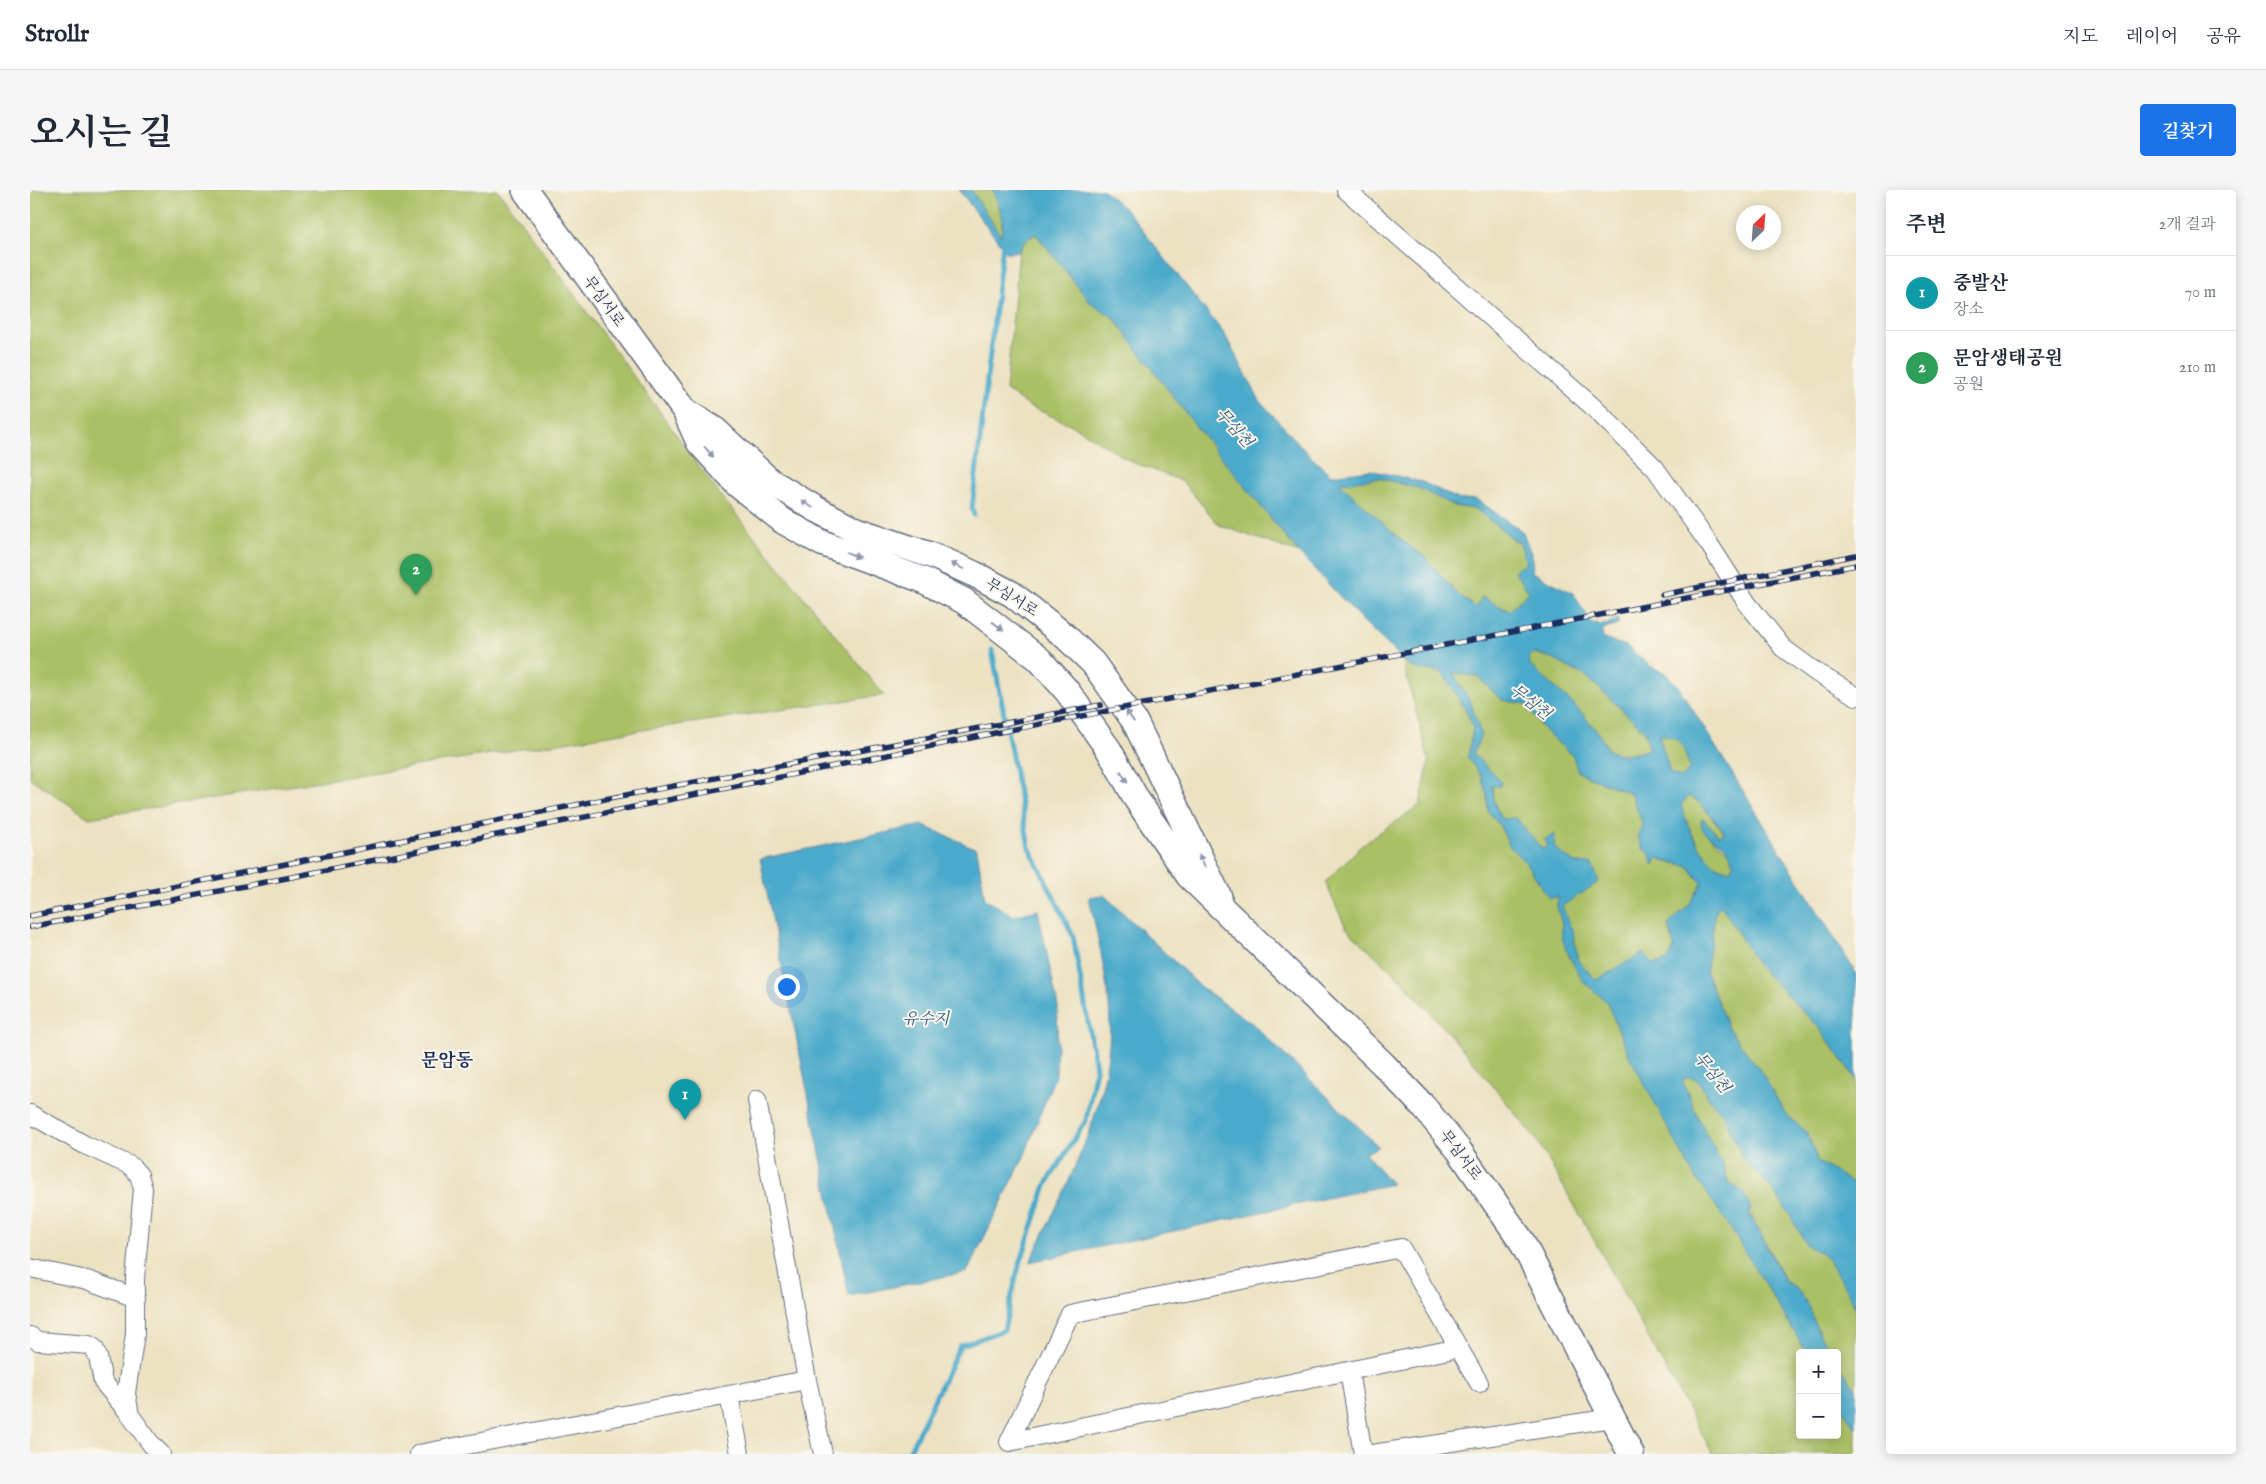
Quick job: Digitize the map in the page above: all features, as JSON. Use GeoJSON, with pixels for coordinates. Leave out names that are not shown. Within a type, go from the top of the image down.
{"type":"FeatureCollection","features":[{"type":"Feature","properties":{"kind":"street","name":"무심서로"},"geometry":{"type":"LineString","coordinates":[[525,190],[685,410],[699,442],[738,486],[783,521],[822,543],[923,580],[964,601],[1039,659],[1068,691],[1098,735],[1137,800],[1189,876],[1384,1065],[1423,1106],[1458,1149],[1521,1240],[1631,1454]]}},
{"type":"Feature","properties":{"kind":"street"},"geometry":{"type":"LineString","coordinates":[[1346,190],[1591,405],[1655,468],[1747,603],[1783,648],[1817,674],[1856,696]]}},
{"type":"Feature","properties":{"kind":"street","name":"무심서로"},"geometry":{"type":"LineString","coordinates":[[685,410],[714,429],[770,481],[816,509],[856,530],[936,557],[974,574],[1012,594],[1065,636],[1093,663],[1134,722],[1222,906]]}},
{"type":"Feature","properties":{"kind":"street"},"geometry":{"type":"LineString","coordinates":[[756,1100],[807,1380],[823,1454]]}},
{"type":"Feature","properties":{"kind":"street"},"geometry":{"type":"LineString","coordinates":[[30,1114],[85,1145],[131,1166],[139,1175],[143,1189],[135,1279],[135,1334],[126,1393],[130,1415]]}},
{"type":"Feature","properties":{"kind":"street"},"geometry":{"type":"LineString","coordinates":[[1458,1348],[1009,1442],[1070,1314],[1401,1248],[1479,1384]]}},
{"type":"Feature","properties":{"kind":"street"},"geometry":{"type":"LineString","coordinates":[[30,1268],[79,1278],[136,1298]]}},
{"type":"Feature","properties":{"kind":"street"},"geometry":{"type":"LineString","coordinates":[[30,1336],[38,1341],[89,1345],[94,1348],[103,1382],[151,1444],[161,1454]]}},
{"type":"Feature","properties":{"kind":"street"},"geometry":{"type":"LineString","coordinates":[[1349,1371],[1363,1454]]}},
{"type":"Feature","properties":{"kind":"street"},"geometry":{"type":"LineString","coordinates":[[419,1454],[807,1380]]}},
{"type":"Feature","properties":{"kind":"street"},"geometry":{"type":"LineString","coordinates":[[729,1395],[740,1454]]}},
{"type":"Feature","properties":{"kind":"street"},"geometry":{"type":"LineString","coordinates":[[1372,1454],[1612,1418]]}},
{"type":"Feature","properties":{"kind":"green space"},"geometry":{"type":"Polygon","coordinates":[[[30,190],[498,190],[721,496],[884,695],[622,733],[89,818],[30,778],[30,190]]]}},
{"type":"Feature","properties":{"kind":"green space"},"geometry":{"type":"Polygon","coordinates":[[[971,190],[992,190],[1001,213],[1001,236],[971,190]]]}},
{"type":"Feature","properties":{"kind":"green space"},"geometry":{"type":"Polygon","coordinates":[[[1036,234],[1090,302],[1113,317],[1195,425],[1299,553],[1219,525],[1182,481],[1132,462],[1072,425],[1029,406],[1006,390],[1019,251],[1024,241],[1036,234]]]}},
{"type":"Feature","properties":{"kind":"green space"},"geometry":{"type":"Polygon","coordinates":[[[1379,478],[1419,488],[1454,506],[1476,509],[1521,545],[1526,563],[1529,592],[1509,611],[1482,597],[1477,608],[1459,596],[1425,557],[1406,544],[1338,482],[1379,478]]]}},
{"type":"Feature","properties":{"kind":"green space"},"geometry":{"type":"Polygon","coordinates":[[[1534,653],[1549,657],[1587,677],[1645,731],[1650,749],[1629,754],[1619,754],[1608,750],[1601,737],[1583,715],[1530,665],[1529,657],[1534,653]]]}},
{"type":"Feature","properties":{"kind":"green space"},"geometry":{"type":"Polygon","coordinates":[[[1402,659],[1412,668],[1442,672],[1467,712],[1473,728],[1468,758],[1481,776],[1487,795],[1488,811],[1500,826],[1510,847],[1527,864],[1549,898],[1559,897],[1557,906],[1562,924],[1562,939],[1607,1002],[1629,1055],[1693,1174],[1725,1219],[1805,1349],[1796,1349],[1796,1439],[1841,1439],[1841,1407],[1856,1429],[1856,1454],[1713,1454],[1536,1139],[1467,1054],[1404,983],[1346,928],[1325,882],[1363,844],[1420,805],[1429,761],[1402,659]]]}},
{"type":"Feature","properties":{"kind":"green space"},"geometry":{"type":"Polygon","coordinates":[[[1452,673],[1477,676],[1502,700],[1526,704],[1543,729],[1573,756],[1578,772],[1631,794],[1643,825],[1654,865],[1658,857],[1663,861],[1687,865],[1702,883],[1689,905],[1669,924],[1674,947],[1668,961],[1613,972],[1596,980],[1579,962],[1573,933],[1561,905],[1599,882],[1592,864],[1574,863],[1554,847],[1554,835],[1548,847],[1542,849],[1516,818],[1501,819],[1495,804],[1492,785],[1502,782],[1473,754],[1481,734],[1452,673]]]}},
{"type":"Feature","properties":{"kind":"green space"},"geometry":{"type":"Polygon","coordinates":[[[1659,734],[1674,738],[1684,749],[1690,768],[1682,779],[1670,773],[1659,734]]]}},
{"type":"Feature","properties":{"kind":"green space"},"geometry":{"type":"Polygon","coordinates":[[[1688,796],[1699,802],[1725,833],[1719,836],[1703,818],[1712,838],[1730,853],[1734,863],[1730,870],[1714,865],[1698,845],[1681,805],[1688,796]]]}},
{"type":"Feature","properties":{"kind":"green space"},"geometry":{"type":"Polygon","coordinates":[[[1721,904],[1757,964],[1820,1029],[1856,1079],[1856,1185],[1818,1162],[1807,1133],[1785,1113],[1762,1073],[1727,1026],[1706,972],[1716,910],[1721,904]]]}},
{"type":"Feature","properties":{"kind":"green space"},"geometry":{"type":"Polygon","coordinates":[[[1689,1077],[1698,1079],[1707,1096],[1724,1116],[1743,1159],[1768,1184],[1790,1215],[1807,1245],[1827,1257],[1856,1307],[1856,1390],[1841,1367],[1841,1349],[1829,1349],[1822,1338],[1803,1297],[1793,1286],[1786,1282],[1749,1212],[1743,1192],[1728,1182],[1723,1165],[1701,1124],[1682,1080],[1689,1077]]]}},
{"type":"Feature","properties":{"kind":"water","name":"무심천"},"geometry":{"type":"Polygon","coordinates":[[[959,190],[971,190],[1001,236],[1001,212],[992,190],[1104,190],[1129,213],[1225,335],[1260,401],[1311,457],[1331,475],[1370,470],[1422,482],[1460,500],[1476,499],[1523,532],[1533,559],[1532,572],[1573,593],[1592,624],[1606,625],[1618,619],[1618,625],[1602,630],[1603,639],[1627,646],[1650,666],[1665,673],[1678,686],[1856,973],[1856,1079],[1820,1029],[1757,964],[1721,905],[1716,910],[1706,972],[1727,1026],[1762,1073],[1785,1113],[1807,1133],[1818,1162],[1856,1185],[1856,1307],[1827,1257],[1807,1245],[1790,1215],[1768,1184],[1743,1159],[1724,1116],[1707,1096],[1698,1080],[1689,1077],[1682,1080],[1701,1124],[1723,1165],[1728,1182],[1743,1192],[1751,1209],[1749,1212],[1785,1282],[1793,1286],[1803,1297],[1820,1336],[1829,1349],[1805,1349],[1725,1219],[1693,1174],[1629,1055],[1607,1002],[1584,982],[1571,960],[1562,939],[1562,924],[1557,906],[1558,897],[1549,898],[1527,864],[1510,847],[1500,826],[1488,811],[1487,795],[1481,776],[1468,758],[1473,728],[1467,712],[1442,672],[1412,668],[1364,622],[1299,553],[1195,425],[1113,317],[1090,302],[1036,234],[1024,241],[1019,251],[1007,253],[959,190]],[[1379,478],[1339,483],[1406,544],[1425,557],[1459,596],[1477,608],[1482,597],[1509,611],[1529,592],[1514,571],[1526,563],[1521,545],[1476,509],[1454,506],[1419,488],[1379,478]],[[1534,653],[1529,657],[1530,665],[1583,715],[1601,737],[1608,750],[1618,754],[1628,754],[1649,749],[1645,731],[1587,677],[1549,657],[1534,653]],[[1453,673],[1471,703],[1481,734],[1473,754],[1502,782],[1500,786],[1492,786],[1495,804],[1501,819],[1516,818],[1542,849],[1548,847],[1545,839],[1555,834],[1554,847],[1574,863],[1592,864],[1599,882],[1562,906],[1573,933],[1579,962],[1596,980],[1643,953],[1654,964],[1668,961],[1674,947],[1669,924],[1689,905],[1702,883],[1687,865],[1663,861],[1658,857],[1653,865],[1649,852],[1644,850],[1638,837],[1643,825],[1631,794],[1578,772],[1573,756],[1543,729],[1526,704],[1502,700],[1477,676],[1453,673]],[[1659,735],[1670,773],[1682,778],[1690,768],[1684,749],[1678,740],[1673,737],[1659,735]],[[1688,796],[1681,805],[1690,829],[1703,853],[1716,866],[1730,870],[1734,863],[1730,854],[1724,845],[1704,831],[1701,823],[1702,818],[1719,836],[1725,832],[1699,802],[1688,796]]]}},
{"type":"Feature","properties":{"kind":"water","name":"유수지"},"geometry":{"type":"Polygon","coordinates":[[[922,825],[977,849],[985,899],[1014,916],[1038,910],[1058,1007],[1056,1073],[1024,1157],[967,1272],[849,1296],[760,859],[922,825]]]}},
{"type":"Feature","properties":{"kind":"water"},"geometry":{"type":"Polygon","coordinates":[[[1104,895],[1201,987],[1253,1024],[1379,1147],[1365,1153],[1392,1184],[1030,1262],[1083,1147],[1094,1118],[1102,1088],[1108,1057],[1110,1025],[1108,994],[1089,897],[1104,895]]]}},
{"type":"Feature","properties":{"kind":"water"},"geometry":{"type":"Polygon","coordinates":[[[1841,1367],[1856,1390],[1856,1429],[1841,1407],[1841,1367]]]}},
{"type":"Feature","properties":{"kind":"waterway"},"geometry":{"type":"LineString","coordinates":[[974,515],[972,508],[1003,242]]}},
{"type":"Feature","properties":{"kind":"waterway"},"geometry":{"type":"LineString","coordinates":[[908,1454],[960,1346],[1004,1330],[1017,1273],[1046,1185],[1086,1120],[1096,1068],[1073,936],[1029,847],[992,650]]}},
{"type":"Feature","properties":{"kind":"railway"},"geometry":{"type":"LineString","coordinates":[[1662,595],[1856,555]]}},
{"type":"Feature","properties":{"kind":"railway"},"geometry":{"type":"LineString","coordinates":[[30,927],[292,877],[1000,732],[1856,565]]}},
{"type":"Feature","properties":{"kind":"railway"},"geometry":{"type":"LineString","coordinates":[[30,916],[605,799],[1101,705]]}},
{"type":"Feature","properties":{"kind":"place","name":"문암생태공원"},"geometry":{"type":"Point","coordinates":[416,595]}},
{"type":"Feature","properties":{"kind":"place","name":"중발산"},"geometry":{"type":"Point","coordinates":[685,1120]}},
{"type":"Feature","properties":{"kind":"district","name":"문암동"},"geometry":{"type":"Point","coordinates":[447,1060]}}]}
